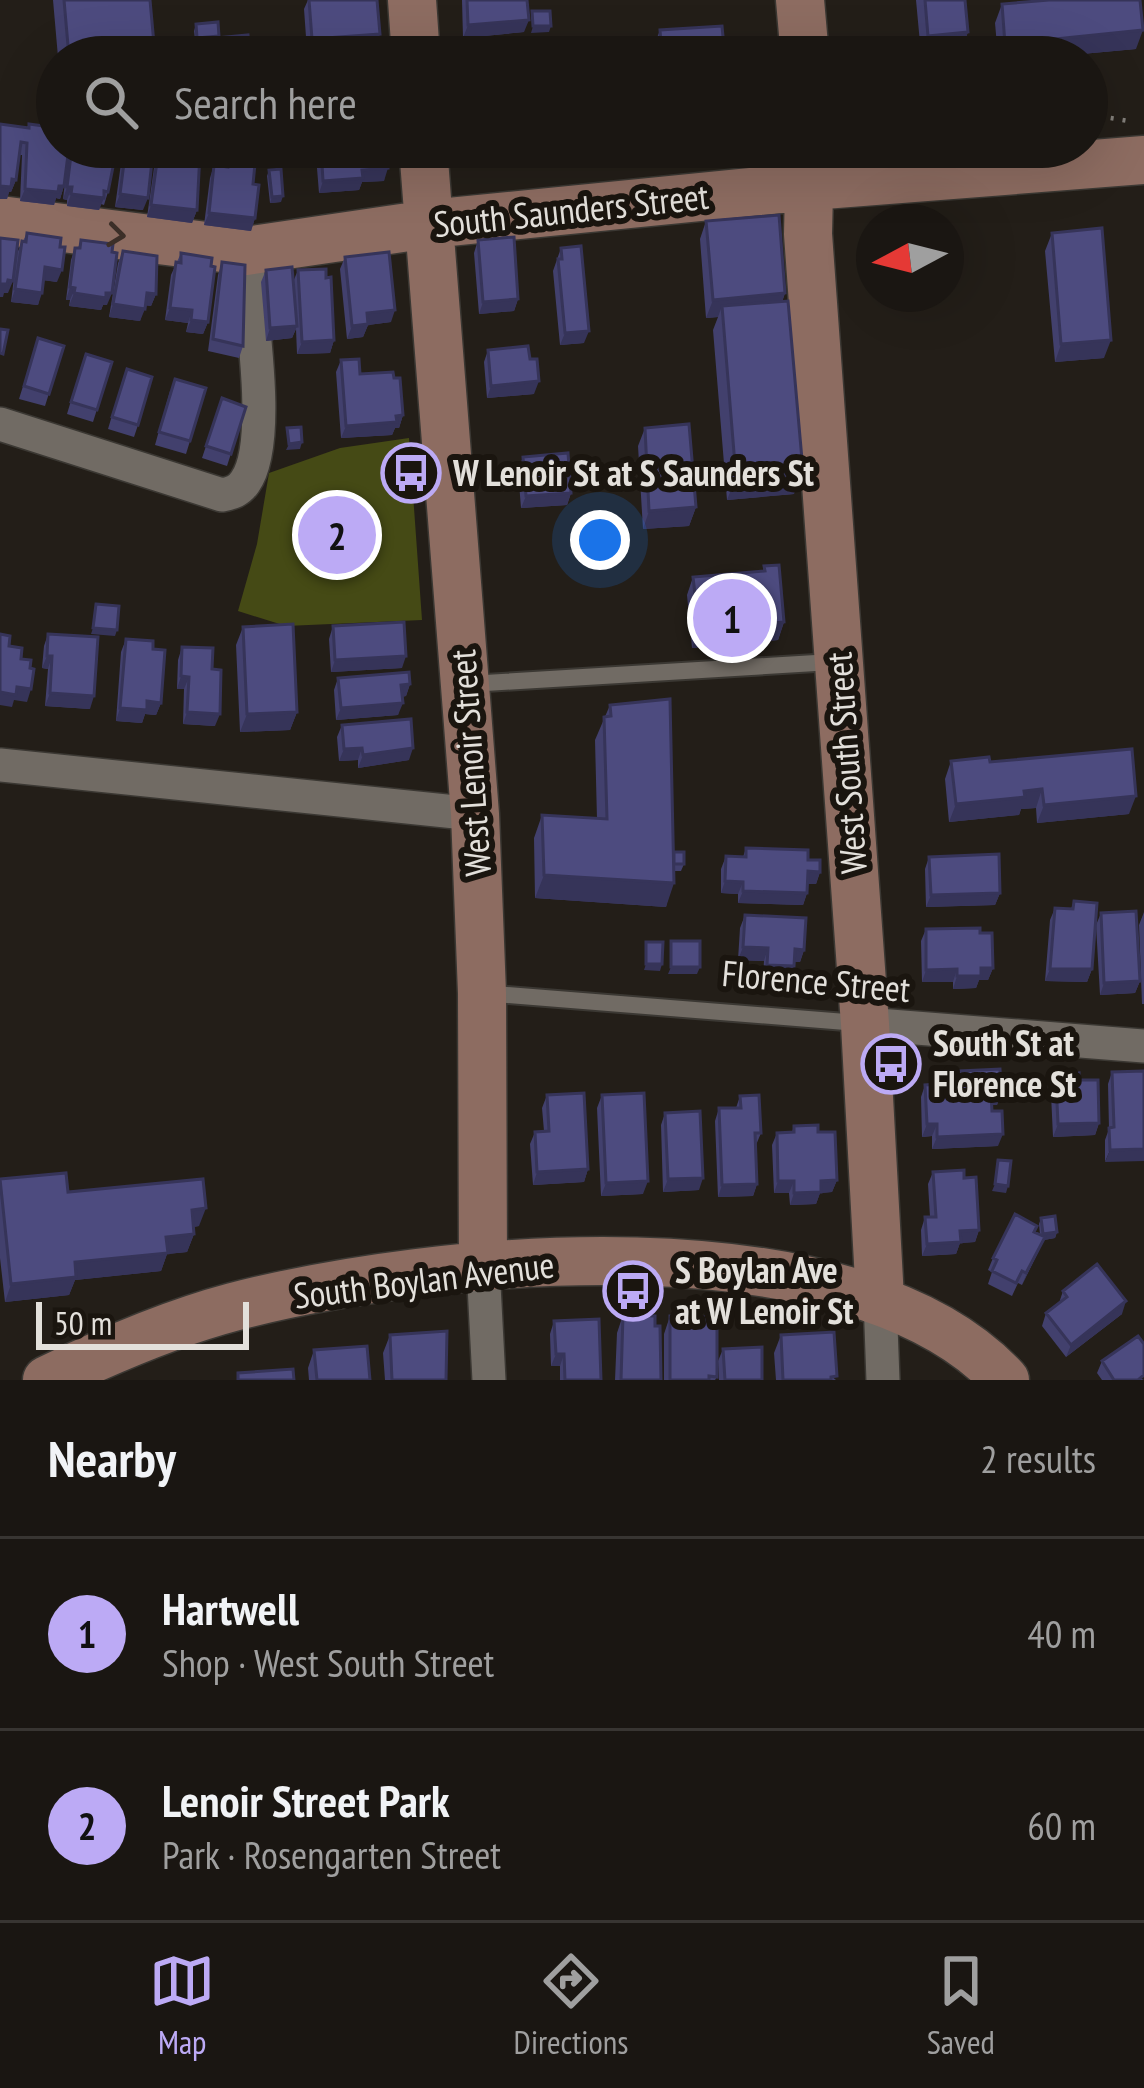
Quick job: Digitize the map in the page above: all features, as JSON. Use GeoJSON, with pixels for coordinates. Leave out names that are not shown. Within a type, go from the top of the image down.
{"type":"FeatureCollection","features":[{"type":"Feature","properties":{"kind":"street"},"geometry":{"type":"LineString","coordinates":[[412,0],[415,36]]}},
{"type":"Feature","properties":{"kind":"street"},"geometry":{"type":"LineString","coordinates":[[800,0],[803,36]]}},
{"type":"Feature","properties":{"kind":"street","name":"South Saunders Street"},"geometry":{"type":"LineString","coordinates":[[1108,143],[1140,141]]}},
{"type":"Feature","properties":{"kind":"street","name":"West Lenoir Street"},"geometry":{"type":"LineString","coordinates":[[425,168],[475,814],[489,1380]]}},
{"type":"Feature","properties":{"kind":"street","name":"South Saunders Street"},"geometry":{"type":"LineString","coordinates":[[0,220],[246,251],[797,168]]}},
{"type":"Feature","properties":{"kind":"street","name":"West South Street"},"geometry":{"type":"LineString","coordinates":[[810,168],[808,234],[865,1024],[883,1380]]}},
{"type":"Feature","properties":{"kind":"street"},"geometry":{"type":"LineString","coordinates":[[0,424],[222,495],[235,493],[249,476],[258,438],[246,251]]}},
{"type":"Feature","properties":{"kind":"street"},"geometry":{"type":"LineString","coordinates":[[0,765],[475,814]]}},
{"type":"Feature","properties":{"kind":"street","name":"Florence Street"},"geometry":{"type":"LineString","coordinates":[[865,1024],[1144,1046]]}},
{"type":"Feature","properties":{"kind":"street","name":"South Boylan Avenue"},"geometry":{"type":"LineString","coordinates":[[47,1380],[138,1338],[234,1307],[340,1283],[483,1266],[661,1261],[821,1283],[880,1299],[958,1342],[1004,1380]]}},
{"type":"Feature","properties":{"kind":"lane"},"geometry":{"type":"LineString","coordinates":[[465,684],[839,661]]}},
{"type":"Feature","properties":{"kind":"lane","name":"Florence Street"},"geometry":{"type":"LineString","coordinates":[[482,993],[865,1024]]}},
{"type":"Feature","properties":{"kind":"path"},"geometry":{"type":"LineString","coordinates":[[1108,125],[1140,141]]}},
{"type":"Feature","properties":{"kind":"green space"},"geometry":{"type":"Polygon","coordinates":[[[409,438],[422,620],[286,626],[238,611],[257,544],[269,473],[340,448],[409,438]]]}},
{"type":"Feature","properties":{"kind":"building"},"geometry":{"type":"Polygon","coordinates":[[[64,0],[150,0],[153,36],[67,36],[64,0]]]}},
{"type":"Feature","properties":{"kind":"building"},"geometry":{"type":"Polygon","coordinates":[[[309,0],[377,0],[380,34],[312,36],[309,0]]]}},
{"type":"Feature","properties":{"kind":"building"},"geometry":{"type":"Polygon","coordinates":[[[467,0],[527,0],[529,20],[468,25],[467,0]]]}},
{"type":"Feature","properties":{"kind":"building"},"geometry":{"type":"Polygon","coordinates":[[[925,0],[965,0],[968,32],[928,36],[925,0]]]}},
{"type":"Feature","properties":{"kind":"building"},"geometry":{"type":"Polygon","coordinates":[[[1140,0],[1143,30],[1004,36],[1002,4],[1140,0]]]}},
{"type":"Feature","properties":{"kind":"building"},"geometry":{"type":"Polygon","coordinates":[[[532,11],[550,11],[551,26],[533,26],[532,11]]]}},
{"type":"Feature","properties":{"kind":"building"},"geometry":{"type":"Polygon","coordinates":[[[218,22],[219,36],[197,36],[196,24],[218,22]]]}},
{"type":"Feature","properties":{"kind":"building"},"geometry":{"type":"Polygon","coordinates":[[[722,26],[723,36],[660,36],[660,30],[722,26]]]}},
{"type":"Feature","properties":{"kind":"building"},"geometry":{"type":"Polygon","coordinates":[[[0,124],[29,128],[29,124],[36,125],[36,168],[66,168],[64,186],[58,192],[25,189],[27,143],[21,142],[16,180],[12,179],[11,187],[0,186],[0,124]]]}},
{"type":"Feature","properties":{"kind":"building"},"geometry":{"type":"Polygon","coordinates":[[[69,168],[113,168],[104,198],[71,194],[72,187],[67,187],[69,168]]]}},
{"type":"Feature","properties":{"kind":"building"},"geometry":{"type":"Polygon","coordinates":[[[123,168],[151,168],[148,198],[120,194],[123,168]]]}},
{"type":"Feature","properties":{"kind":"building"},"geometry":{"type":"Polygon","coordinates":[[[156,168],[199,168],[197,210],[151,205],[156,168]]]}},
{"type":"Feature","properties":{"kind":"building"},"geometry":{"type":"Polygon","coordinates":[[[214,168],[255,168],[253,184],[259,185],[255,218],[209,213],[214,168]]]}},
{"type":"Feature","properties":{"kind":"building"},"geometry":{"type":"Polygon","coordinates":[[[322,168],[388,168],[362,170],[363,178],[323,181],[322,168]]]}},
{"type":"Feature","properties":{"kind":"building"},"geometry":{"type":"Polygon","coordinates":[[[281,169],[283,196],[272,197],[269,170],[281,169]]]}},
{"type":"Feature","properties":{"kind":"building"},"geometry":{"type":"Polygon","coordinates":[[[779,215],[785,293],[713,300],[706,221],[779,215]]]}},
{"type":"Feature","properties":{"kind":"building"},"geometry":{"type":"Polygon","coordinates":[[[1102,228],[1111,340],[1061,344],[1052,233],[1102,228]]]}},
{"type":"Feature","properties":{"kind":"building"},"geometry":{"type":"Polygon","coordinates":[[[27,233],[61,238],[60,247],[65,247],[62,270],[45,267],[42,293],[15,289],[27,233]]]}},
{"type":"Feature","properties":{"kind":"building"},"geometry":{"type":"Polygon","coordinates":[[[514,237],[518,299],[483,302],[478,240],[514,237]]]}},
{"type":"Feature","properties":{"kind":"building"},"geometry":{"type":"Polygon","coordinates":[[[0,238],[18,240],[13,281],[7,284],[0,284],[0,238]]]}},
{"type":"Feature","properties":{"kind":"building"},"geometry":{"type":"Polygon","coordinates":[[[81,240],[113,244],[112,252],[117,253],[112,293],[106,293],[106,298],[74,293],[75,288],[70,287],[75,248],[80,248],[81,240]]]}},
{"type":"Feature","properties":{"kind":"building"},"geometry":{"type":"Polygon","coordinates":[[[581,246],[589,331],[565,333],[558,259],[562,259],[561,248],[581,246]]]}},
{"type":"Feature","properties":{"kind":"building"},"geometry":{"type":"Polygon","coordinates":[[[123,251],[157,256],[156,294],[147,293],[145,309],[113,304],[123,251]]]}},
{"type":"Feature","properties":{"kind":"building"},"geometry":{"type":"Polygon","coordinates":[[[389,252],[395,310],[367,313],[368,324],[352,326],[345,257],[389,252]]]}},
{"type":"Feature","properties":{"kind":"building"},"geometry":{"type":"Polygon","coordinates":[[[181,253],[212,258],[208,322],[191,320],[192,310],[170,308],[181,253]]]}},
{"type":"Feature","properties":{"kind":"building"},"geometry":{"type":"Polygon","coordinates":[[[222,262],[245,265],[243,346],[213,339],[222,262]]]}},
{"type":"Feature","properties":{"kind":"building"},"geometry":{"type":"Polygon","coordinates":[[[292,267],[297,326],[270,328],[266,270],[292,267]]]}},
{"type":"Feature","properties":{"kind":"building"},"geometry":{"type":"Polygon","coordinates":[[[326,269],[326,278],[331,277],[334,340],[302,342],[298,270],[326,269]]]}},
{"type":"Feature","properties":{"kind":"building"},"geometry":{"type":"Polygon","coordinates":[[[788,301],[803,471],[736,477],[722,306],[788,301]]]}},
{"type":"Feature","properties":{"kind":"building"},"geometry":{"type":"Polygon","coordinates":[[[0,329],[8,330],[3,354],[0,353],[0,329]]]}},
{"type":"Feature","properties":{"kind":"building"},"geometry":{"type":"Polygon","coordinates":[[[38,338],[64,346],[49,394],[24,386],[38,338]]]}},
{"type":"Feature","properties":{"kind":"building"},"geometry":{"type":"Polygon","coordinates":[[[528,346],[530,359],[537,359],[539,381],[491,386],[488,350],[528,346]]]}},
{"type":"Feature","properties":{"kind":"building"},"geometry":{"type":"Polygon","coordinates":[[[86,354],[112,362],[97,410],[71,402],[86,354]]]}},
{"type":"Feature","properties":{"kind":"building"},"geometry":{"type":"Polygon","coordinates":[[[359,359],[360,374],[393,372],[394,378],[400,378],[403,415],[396,416],[397,422],[346,426],[341,360],[359,359]]]}},
{"type":"Feature","properties":{"kind":"building"},"geometry":{"type":"Polygon","coordinates":[[[127,369],[152,377],[138,425],[112,417],[127,369]]]}},
{"type":"Feature","properties":{"kind":"building"},"geometry":{"type":"Polygon","coordinates":[[[175,379],[206,388],[190,441],[159,432],[175,379]]]}},
{"type":"Feature","properties":{"kind":"building"},"geometry":{"type":"Polygon","coordinates":[[[222,398],[246,407],[231,454],[206,446],[222,398]]]}},
{"type":"Feature","properties":{"kind":"building"},"geometry":{"type":"Polygon","coordinates":[[[689,424],[696,507],[649,511],[645,428],[689,424]]]}},
{"type":"Feature","properties":{"kind":"building"},"geometry":{"type":"Polygon","coordinates":[[[301,427],[302,442],[289,444],[287,428],[301,427]]]}},
{"type":"Feature","properties":{"kind":"building"},"geometry":{"type":"Polygon","coordinates":[[[568,453],[571,493],[526,496],[523,457],[568,453]]]}},
{"type":"Feature","properties":{"kind":"building"},"geometry":{"type":"Polygon","coordinates":[[[779,565],[784,622],[699,630],[693,577],[765,571],[764,566],[779,565]]]}},
{"type":"Feature","properties":{"kind":"building"},"geometry":{"type":"Polygon","coordinates":[[[96,604],[119,606],[117,630],[93,628],[96,604]]]}},
{"type":"Feature","properties":{"kind":"building"},"geometry":{"type":"Polygon","coordinates":[[[404,622],[406,656],[335,660],[333,626],[404,622]]]}},
{"type":"Feature","properties":{"kind":"building"},"geometry":{"type":"Polygon","coordinates":[[[293,624],[297,712],[247,714],[243,627],[293,624]]]}},
{"type":"Feature","properties":{"kind":"building"},"geometry":{"type":"Polygon","coordinates":[[[0,634],[10,636],[9,646],[22,648],[21,659],[31,660],[31,689],[17,687],[16,695],[0,692],[0,634]]]}},
{"type":"Feature","properties":{"kind":"building"},"geometry":{"type":"Polygon","coordinates":[[[48,634],[98,637],[94,696],[50,693],[48,634]]]}},
{"type":"Feature","properties":{"kind":"building"},"geometry":{"type":"Polygon","coordinates":[[[126,639],[153,641],[153,649],[165,650],[161,703],[147,701],[147,710],[120,708],[126,639]]]}},
{"type":"Feature","properties":{"kind":"building"},"geometry":{"type":"Polygon","coordinates":[[[182,647],[213,648],[212,669],[221,670],[220,714],[187,712],[189,677],[181,676],[182,647]]]}},
{"type":"Feature","properties":{"kind":"building"},"geometry":{"type":"Polygon","coordinates":[[[409,672],[410,684],[401,685],[403,703],[341,708],[338,678],[409,672]]]}},
{"type":"Feature","properties":{"kind":"building"},"geometry":{"type":"Polygon","coordinates":[[[670,699],[674,883],[544,875],[542,815],[607,819],[604,717],[611,716],[610,705],[670,699]]]}},
{"type":"Feature","properties":{"kind":"building"},"geometry":{"type":"Polygon","coordinates":[[[411,719],[413,748],[363,755],[362,748],[344,749],[342,725],[411,719]]]}},
{"type":"Feature","properties":{"kind":"building"},"geometry":{"type":"Polygon","coordinates":[[[1132,749],[1136,796],[1044,805],[1042,789],[1024,791],[1025,797],[956,804],[951,761],[1132,749]]]}},
{"type":"Feature","properties":{"kind":"building"},"geometry":{"type":"Polygon","coordinates":[[[746,848],[808,850],[808,860],[820,860],[820,872],[808,871],[807,893],[743,891],[743,882],[725,881],[726,856],[746,857],[746,848]]]}},
{"type":"Feature","properties":{"kind":"building"},"geometry":{"type":"Polygon","coordinates":[[[674,852],[684,852],[684,864],[674,864],[674,852]]]}},
{"type":"Feature","properties":{"kind":"building"},"geometry":{"type":"Polygon","coordinates":[[[999,854],[1000,893],[931,895],[929,857],[999,854]]]}},
{"type":"Feature","properties":{"kind":"building"},"geometry":{"type":"Polygon","coordinates":[[[1074,901],[1097,903],[1092,969],[1050,969],[1055,908],[1073,909],[1074,901]]]}},
{"type":"Feature","properties":{"kind":"building"},"geometry":{"type":"Polygon","coordinates":[[[1136,911],[1140,981],[1104,983],[1101,913],[1136,911]]]}},
{"type":"Feature","properties":{"kind":"building"},"geometry":{"type":"Polygon","coordinates":[[[745,915],[806,918],[804,950],[795,949],[794,966],[767,965],[768,948],[743,947],[745,915]]]}},
{"type":"Feature","properties":{"kind":"building"},"geometry":{"type":"Polygon","coordinates":[[[980,928],[980,933],[992,933],[993,968],[981,968],[981,976],[957,976],[957,969],[926,970],[926,929],[980,928]]]}},
{"type":"Feature","properties":{"kind":"building"},"geometry":{"type":"Polygon","coordinates":[[[671,941],[700,941],[700,967],[671,967],[671,941]]]}},
{"type":"Feature","properties":{"kind":"building"},"geometry":{"type":"Polygon","coordinates":[[[646,942],[663,942],[662,964],[646,964],[646,942]]]}},
{"type":"Feature","properties":{"kind":"building"},"geometry":{"type":"Polygon","coordinates":[[[1000,1069],[1001,1092],[991,1093],[992,1111],[1002,1111],[1003,1134],[937,1137],[937,1124],[927,1124],[925,1085],[938,1084],[938,1072],[1000,1069]]]}},
{"type":"Feature","properties":{"kind":"building"},"geometry":{"type":"Polygon","coordinates":[[[1144,1071],[1144,1149],[1110,1150],[1112,1072],[1144,1071]]]}},
{"type":"Feature","properties":{"kind":"building"},"geometry":{"type":"Polygon","coordinates":[[[1079,1073],[1079,1080],[1098,1080],[1099,1123],[1058,1124],[1056,1081],[1068,1081],[1068,1074],[1079,1073]]]}},
{"type":"Feature","properties":{"kind":"building"},"geometry":{"type":"Polygon","coordinates":[[[584,1093],[588,1169],[537,1172],[535,1132],[549,1131],[547,1095],[584,1093]]]}},
{"type":"Feature","properties":{"kind":"building"},"geometry":{"type":"Polygon","coordinates":[[[644,1093],[648,1181],[606,1183],[602,1095],[644,1093]]]}},
{"type":"Feature","properties":{"kind":"building"},"geometry":{"type":"Polygon","coordinates":[[[759,1095],[757,1184],[722,1185],[719,1108],[741,1108],[740,1096],[759,1095]]]}},
{"type":"Feature","properties":{"kind":"building"},"geometry":{"type":"Polygon","coordinates":[[[700,1111],[703,1178],[668,1179],[665,1113],[700,1111]]]}},
{"type":"Feature","properties":{"kind":"building"},"geometry":{"type":"Polygon","coordinates":[[[818,1125],[818,1132],[835,1132],[837,1180],[821,1181],[821,1192],[794,1193],[794,1181],[778,1181],[777,1133],[794,1132],[794,1126],[818,1125]]]}},
{"type":"Feature","properties":{"kind":"building"},"geometry":{"type":"Polygon","coordinates":[[[998,1160],[1011,1161],[1008,1186],[995,1184],[998,1160]]]}},
{"type":"Feature","properties":{"kind":"building"},"geometry":{"type":"Polygon","coordinates":[[[964,1170],[964,1178],[976,1177],[979,1230],[960,1231],[961,1242],[927,1244],[925,1217],[936,1217],[933,1172],[964,1170]]]}},
{"type":"Feature","properties":{"kind":"building"},"geometry":{"type":"Polygon","coordinates":[[[66,1173],[68,1192],[203,1179],[206,1208],[192,1210],[194,1234],[166,1237],[168,1253],[75,1262],[76,1277],[11,1284],[0,1179],[66,1173]]]}},
{"type":"Feature","properties":{"kind":"building"},"geometry":{"type":"Polygon","coordinates":[[[1015,1214],[1037,1226],[1034,1232],[1045,1237],[1016,1283],[992,1271],[997,1260],[993,1258],[1015,1214]]]}},
{"type":"Feature","properties":{"kind":"building"},"geometry":{"type":"Polygon","coordinates":[[[1055,1216],[1057,1232],[1043,1234],[1041,1218],[1055,1216]]]}},
{"type":"Feature","properties":{"kind":"building"},"geometry":{"type":"Polygon","coordinates":[[[1097,1264],[1126,1301],[1071,1345],[1046,1313],[1067,1297],[1063,1291],[1097,1264]]]}},
{"type":"Feature","properties":{"kind":"building"},"geometry":{"type":"Polygon","coordinates":[[[623,1315],[655,1316],[655,1326],[660,1326],[661,1380],[621,1380],[623,1315]]]}},
{"type":"Feature","properties":{"kind":"building"},"geometry":{"type":"Polygon","coordinates":[[[670,1316],[717,1317],[717,1377],[670,1380],[670,1316]]]}},
{"type":"Feature","properties":{"kind":"building"},"geometry":{"type":"Polygon","coordinates":[[[599,1319],[601,1380],[565,1380],[564,1354],[556,1354],[554,1321],[599,1319]]]}},
{"type":"Feature","properties":{"kind":"building"},"geometry":{"type":"Polygon","coordinates":[[[447,1331],[446,1380],[392,1380],[390,1335],[447,1331]]]}},
{"type":"Feature","properties":{"kind":"building"},"geometry":{"type":"Polygon","coordinates":[[[834,1332],[837,1376],[783,1380],[781,1335],[834,1332]]]}},
{"type":"Feature","properties":{"kind":"building"},"geometry":{"type":"Polygon","coordinates":[[[1138,1336],[1144,1344],[1144,1375],[1138,1380],[1114,1380],[1102,1361],[1138,1336]]]}},
{"type":"Feature","properties":{"kind":"building"},"geometry":{"type":"Polygon","coordinates":[[[367,1346],[370,1380],[317,1380],[314,1350],[367,1346]]]}},
{"type":"Feature","properties":{"kind":"building"},"geometry":{"type":"Polygon","coordinates":[[[762,1347],[762,1380],[725,1380],[723,1349],[762,1347]]]}},
{"type":"Feature","properties":{"kind":"building"},"geometry":{"type":"Polygon","coordinates":[[[293,1369],[294,1380],[238,1380],[238,1373],[293,1369]]]}},
{"type":"Feature","properties":{"kind":"place","name":"W Lenoir St at S Saunders St"},"geometry":{"type":"Point","coordinates":[411,473]}},
{"type":"Feature","properties":{"kind":"place","name":"Lenoir Street Park"},"geometry":{"type":"Point","coordinates":[337,535]}},
{"type":"Feature","properties":{"kind":"place","name":"Hartwell"},"geometry":{"type":"Point","coordinates":[732,618]}},
{"type":"Feature","properties":{"kind":"place","name":"South St at Florence St"},"geometry":{"type":"Point","coordinates":[891,1064]}},
{"type":"Feature","properties":{"kind":"place","name":"S Boylan Ave at W Lenoir St"},"geometry":{"type":"Point","coordinates":[633,1291]}}]}
